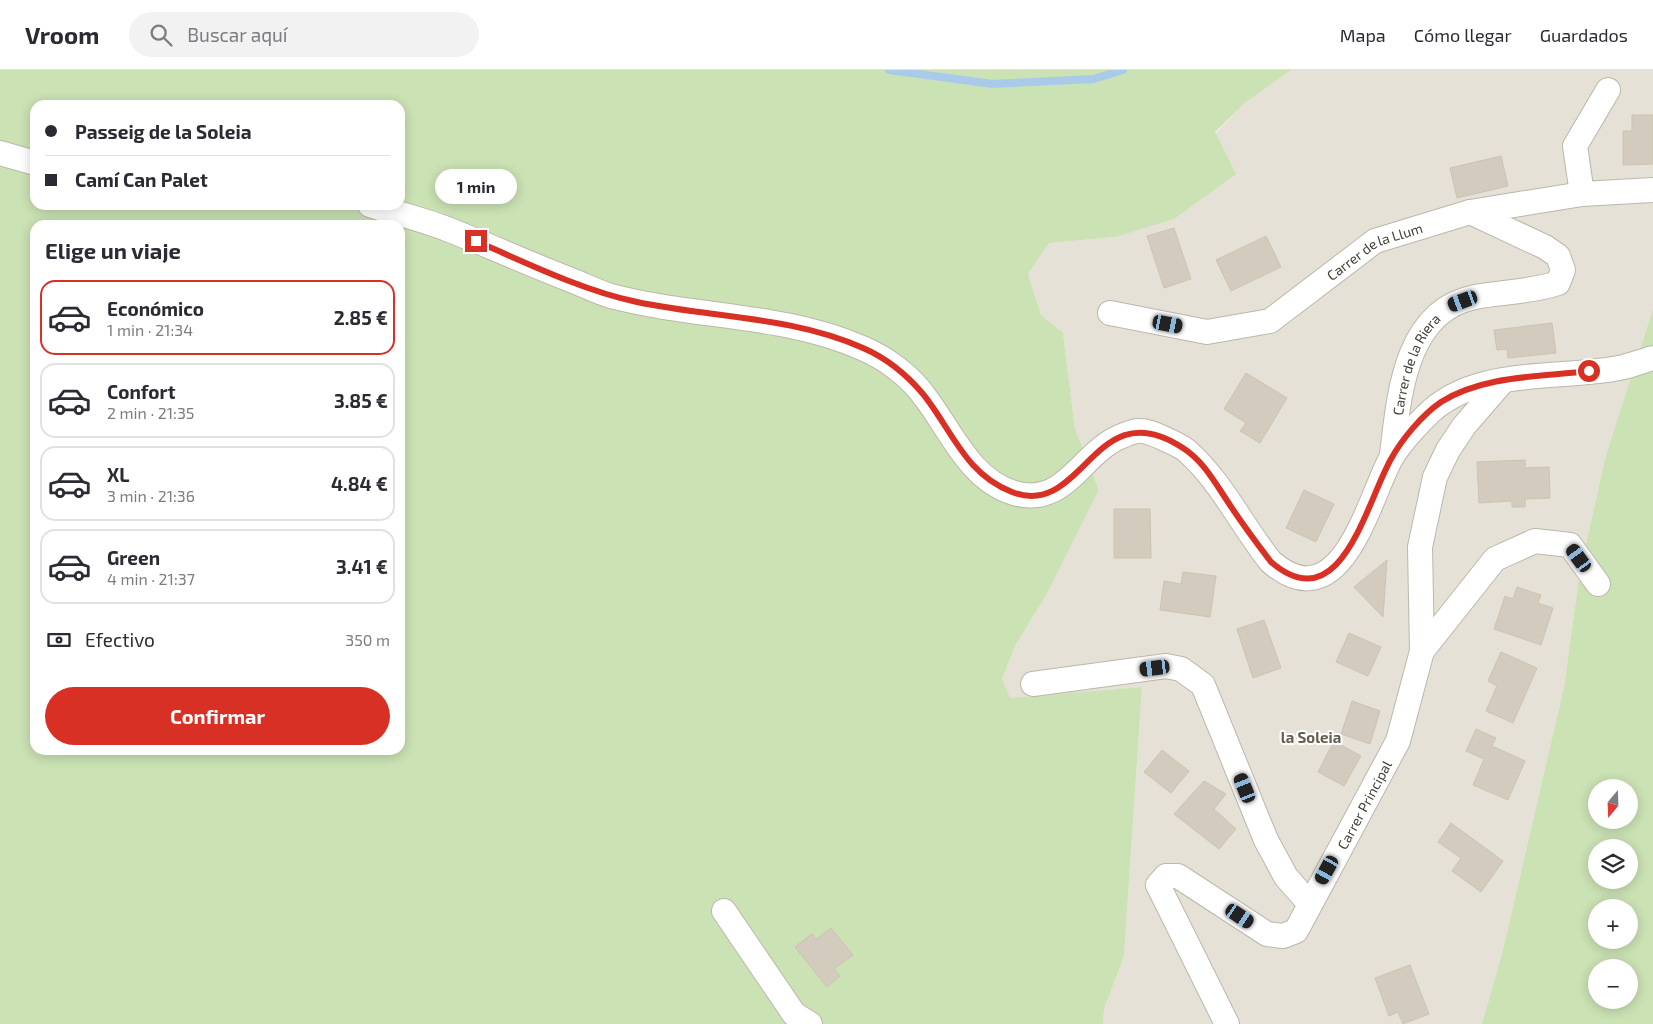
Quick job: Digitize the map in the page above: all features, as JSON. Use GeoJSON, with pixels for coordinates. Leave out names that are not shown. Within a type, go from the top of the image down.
{"type":"FeatureCollection","features":[{"type":"Feature","properties":{"kind":"street"},"geometry":{"type":"LineString","coordinates":[[1582,194],[1575,146],[1608,90]]}},
{"type":"Feature","properties":{"kind":"street"},"geometry":{"type":"LineString","coordinates":[[0,152],[30,161]]}},
{"type":"Feature","properties":{"kind":"street","name":"Carrer de la Llum"},"geometry":{"type":"LineString","coordinates":[[1110,313],[1207,332],[1270,321],[1375,241],[1470,212],[1582,194],[1653,190]]}},
{"type":"Feature","properties":{"kind":"street"},"geometry":{"type":"LineString","coordinates":[[387,210],[444,227],[606,294],[679,309],[764,320],[810,330],[863,348],[890,364],[909,379],[924,396],[974,469],[994,484],[1014,493],[1036,496],[1056,489],[1073,478],[1097,452],[1116,438],[1137,430],[1155,435],[1184,448],[1205,468],[1271,562],[1282,572],[1296,578],[1318,578],[1334,568],[1347,554],[1391,458],[1409,434],[1441,402],[1480,385],[1623,367],[1653,358]]}},
{"type":"Feature","properties":{"kind":"street","name":"Carrer de la Riera"},"geometry":{"type":"LineString","coordinates":[[1391,458],[1404,377],[1412,349],[1424,331],[1453,304],[1473,297],[1544,288],[1558,283],[1564,270],[1558,256],[1545,247],[1470,212]]}},
{"type":"Feature","properties":{"kind":"street","name":"Carrer Principal"},"geometry":{"type":"LineString","coordinates":[[1227,1024],[1158,885],[1166,876],[1178,876],[1267,934],[1283,936],[1296,931],[1309,903],[1398,741],[1422,651],[1420,547],[1435,477],[1448,450],[1464,426],[1503,381]]}},
{"type":"Feature","properties":{"kind":"street"},"geometry":{"type":"LineString","coordinates":[[1422,651],[1495,559],[1535,541],[1570,545],[1598,584]]}},
{"type":"Feature","properties":{"kind":"street"},"geometry":{"type":"LineString","coordinates":[[1033,684],[1166,666],[1181,669],[1203,685],[1266,840],[1286,877],[1309,903]]}},
{"type":"Feature","properties":{"kind":"street"},"geometry":{"type":"LineString","coordinates":[[724,910],[794,1014],[810,1024]]}},
{"type":"Feature","properties":{"kind":"shaded area"},"geometry":{"type":"Polygon","coordinates":[[[1291,70],[1653,70],[1653,309],[1606,455],[1580,571],[1564,687],[1503,950],[1482,1024],[1103,1024],[1104,1009],[1124,956],[1142,687],[1009,699],[1002,679],[1015,646],[1048,592],[1099,490],[1075,429],[1063,333],[1041,315],[1028,274],[1049,243],[1115,237],[1245,103],[1291,70]]]}},
{"type":"Feature","properties":{"kind":"green space"},"geometry":{"type":"Polygon","coordinates":[[[0,70],[1291,70],[1245,103],[1215,132],[1236,174],[1174,219],[1115,237],[1049,243],[1028,274],[1041,315],[1063,333],[1075,429],[1099,490],[1048,592],[1015,646],[1002,679],[1010,698],[1142,687],[1124,956],[1104,1009],[1103,1024],[0,1024],[0,70]]]}},
{"type":"Feature","properties":{"kind":"green space"},"geometry":{"type":"Polygon","coordinates":[[[1653,309],[1653,1024],[1482,1024],[1503,950],[1564,687],[1580,571],[1606,455],[1653,309]]]}},
{"type":"Feature","properties":{"kind":"building"},"geometry":{"type":"Polygon","coordinates":[[[1632,115],[1653,115],[1653,164],[1623,165],[1623,131],[1632,131],[1632,115]]]}},
{"type":"Feature","properties":{"kind":"building"},"geometry":{"type":"Polygon","coordinates":[[[1501,156],[1508,186],[1457,198],[1450,168],[1501,156]]]}},
{"type":"Feature","properties":{"kind":"building"},"geometry":{"type":"Polygon","coordinates":[[[1174,228],[1191,279],[1164,288],[1147,236],[1174,228]]]}},
{"type":"Feature","properties":{"kind":"building"},"geometry":{"type":"Polygon","coordinates":[[[1266,236],[1281,267],[1231,291],[1216,260],[1266,236]]]}},
{"type":"Feature","properties":{"kind":"building"},"geometry":{"type":"Polygon","coordinates":[[[1552,323],[1556,353],[1508,358],[1507,349],[1497,350],[1494,330],[1552,323]]]}},
{"type":"Feature","properties":{"kind":"building"},"geometry":{"type":"Polygon","coordinates":[[[1246,373],[1287,398],[1260,443],[1240,431],[1246,423],[1224,409],[1246,373]]]}},
{"type":"Feature","properties":{"kind":"building"},"geometry":{"type":"Polygon","coordinates":[[[1525,460],[1525,468],[1549,467],[1550,498],[1525,499],[1525,507],[1512,507],[1512,501],[1479,503],[1477,462],[1525,460]]]}},
{"type":"Feature","properties":{"kind":"building"},"geometry":{"type":"Polygon","coordinates":[[[1304,490],[1334,504],[1316,542],[1286,528],[1304,490]]]}},
{"type":"Feature","properties":{"kind":"building"},"geometry":{"type":"Polygon","coordinates":[[[1114,509],[1150,509],[1151,558],[1114,558],[1114,509]]]}},
{"type":"Feature","properties":{"kind":"building"},"geometry":{"type":"Polygon","coordinates":[[[1387,560],[1383,617],[1354,587],[1387,560]]]}},
{"type":"Feature","properties":{"kind":"building"},"geometry":{"type":"Polygon","coordinates":[[[1183,572],[1216,576],[1210,617],[1160,610],[1164,581],[1181,584],[1183,572]]]}},
{"type":"Feature","properties":{"kind":"building"},"geometry":{"type":"Polygon","coordinates":[[[1517,587],[1541,595],[1538,603],[1553,608],[1541,645],[1494,629],[1505,596],[1513,599],[1517,587]]]}},
{"type":"Feature","properties":{"kind":"building"},"geometry":{"type":"Polygon","coordinates":[[[1264,620],[1281,668],[1253,678],[1237,629],[1264,620]]]}},
{"type":"Feature","properties":{"kind":"building"},"geometry":{"type":"Polygon","coordinates":[[[1349,633],[1381,647],[1368,676],[1336,662],[1349,633]]]}},
{"type":"Feature","properties":{"kind":"building"},"geometry":{"type":"Polygon","coordinates":[[[1501,652],[1537,668],[1513,723],[1486,711],[1497,686],[1488,681],[1501,652]]]}},
{"type":"Feature","properties":{"kind":"building"},"geometry":{"type":"Polygon","coordinates":[[[1352,701],[1380,711],[1370,744],[1341,734],[1352,701]]]}},
{"type":"Feature","properties":{"kind":"building"},"geometry":{"type":"Polygon","coordinates":[[[1476,729],[1496,738],[1492,746],[1525,761],[1508,800],[1473,785],[1484,759],[1466,751],[1476,729]]]}},
{"type":"Feature","properties":{"kind":"building"},"geometry":{"type":"Polygon","coordinates":[[[1334,741],[1361,756],[1344,786],[1318,772],[1334,741]]]}},
{"type":"Feature","properties":{"kind":"building"},"geometry":{"type":"Polygon","coordinates":[[[1162,750],[1189,771],[1171,793],[1144,772],[1162,750]]]}},
{"type":"Feature","properties":{"kind":"building"},"geometry":{"type":"Polygon","coordinates":[[[1204,781],[1226,794],[1214,809],[1236,829],[1219,849],[1174,814],[1204,781]]]}},
{"type":"Feature","properties":{"kind":"building"},"geometry":{"type":"Polygon","coordinates":[[[1451,823],[1503,861],[1481,892],[1452,871],[1461,858],[1438,842],[1451,823]]]}},
{"type":"Feature","properties":{"kind":"building"},"geometry":{"type":"Polygon","coordinates":[[[831,928],[853,955],[834,969],[840,976],[827,987],[795,947],[812,934],[816,939],[831,928]]]}},
{"type":"Feature","properties":{"kind":"building"},"geometry":{"type":"Polygon","coordinates":[[[1410,965],[1429,1014],[1403,1024],[1398,1012],[1389,1016],[1375,978],[1410,965]]]}},
{"type":"Feature","properties":{"kind":"waterway"},"geometry":{"type":"LineString","coordinates":[[889,70],[993,84],[1094,79],[1123,70]]}},
{"type":"Feature","properties":{"kind":"district","name":"la Soleia"},"geometry":{"type":"Point","coordinates":[1311,737]}},
{"type":"Feature","properties":{"kind":"route"},"geometry":{"type":"LineString","coordinates":[[476,241],[523,262],[606,294],[637,302],[679,309],[764,320],[810,330],[863,348],[890,364],[909,379],[924,396],[974,469],[994,484],[1014,493],[1036,496],[1056,489],[1073,478],[1097,452],[1116,438],[1137,430],[1155,435],[1184,448],[1205,468],[1253,539],[1271,562],[1282,572],[1296,578],[1318,578],[1334,568],[1347,554],[1391,458],[1409,434],[1441,402],[1480,385],[1589,371]]}}]}
